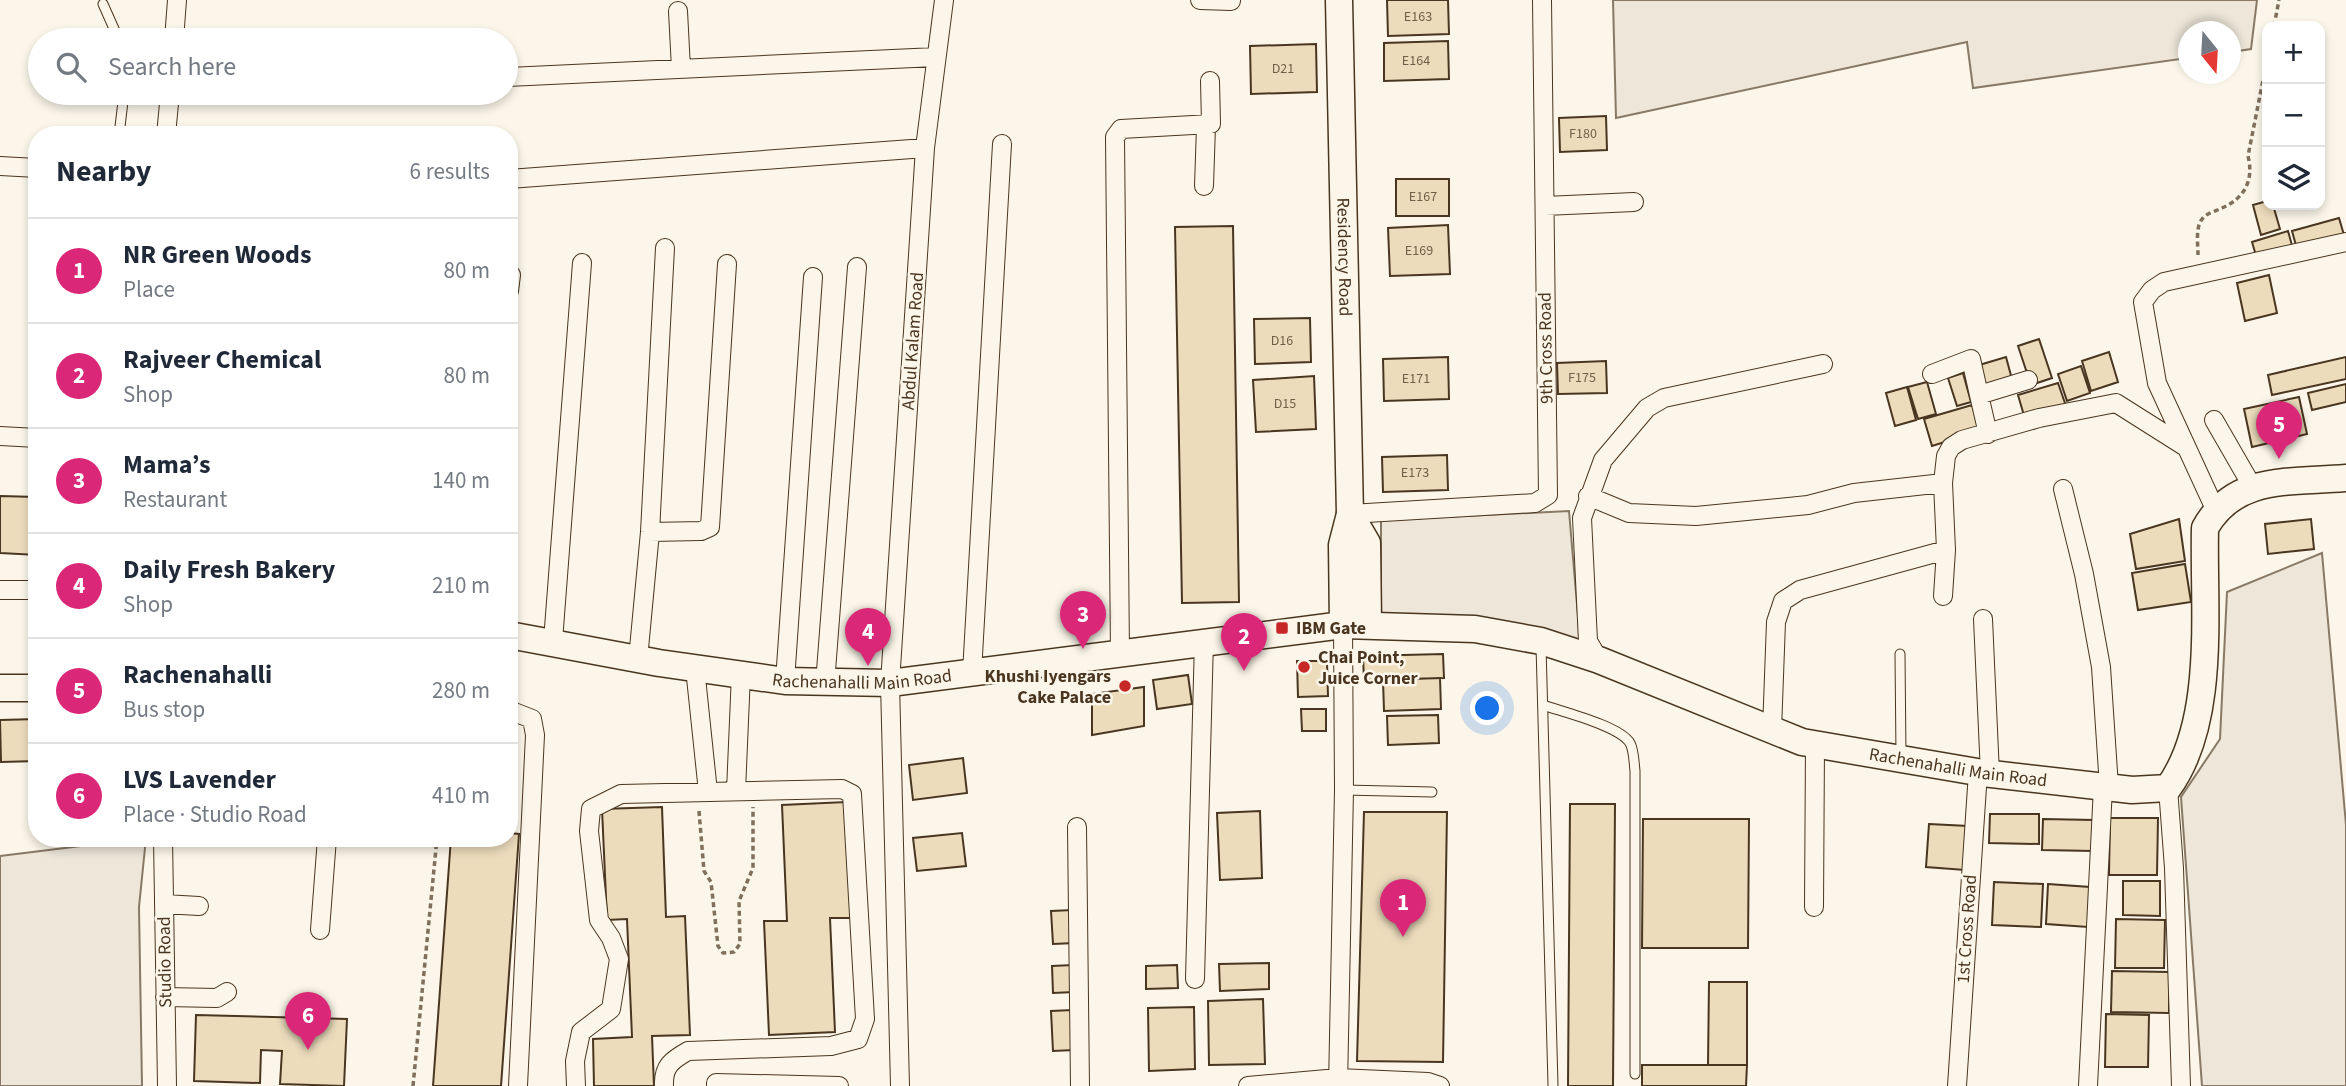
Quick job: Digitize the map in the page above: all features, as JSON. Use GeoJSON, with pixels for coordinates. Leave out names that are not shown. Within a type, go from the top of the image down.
{"type":"FeatureCollection","features":[{"type":"Feature","properties":{"kind":"street"},"geometry":{"type":"LineString","coordinates":[[175,28],[177,0]]}},
{"type":"Feature","properties":{"kind":"street","name":"Abdul Kalam Road"},"geometry":{"type":"LineString","coordinates":[[900,1086],[890,683],[925,148],[944,0]]}},
{"type":"Feature","properties":{"kind":"street"},"geometry":{"type":"LineString","coordinates":[[1200,0],[1231,1]]}},
{"type":"Feature","properties":{"kind":"street","name":"Residency Road"},"geometry":{"type":"LineString","coordinates":[[1339,0],[1350,514],[1342,545],[1355,625]]}},
{"type":"Feature","properties":{"kind":"street","name":"9th Cross Road"},"geometry":{"type":"LineString","coordinates":[[1350,514],[1535,503],[1548,495],[1542,0]]}},
{"type":"Feature","properties":{"kind":"street"},"geometry":{"type":"LineString","coordinates":[[678,11],[681,69]]}},
{"type":"Feature","properties":{"kind":"street"},"geometry":{"type":"LineString","coordinates":[[518,76],[936,57]]}},
{"type":"Feature","properties":{"kind":"street"},"geometry":{"type":"LineString","coordinates":[[1120,653],[1115,137],[1121,128],[1211,124],[1210,81]]}},
{"type":"Feature","properties":{"kind":"street"},"geometry":{"type":"LineString","coordinates":[[167,126],[169,105]]}},
{"type":"Feature","properties":{"kind":"street"},"geometry":{"type":"LineString","coordinates":[[1204,186],[1206,126]]}},
{"type":"Feature","properties":{"kind":"street"},"geometry":{"type":"LineString","coordinates":[[972,673],[1002,144]]}},
{"type":"Feature","properties":{"kind":"street"},"geometry":{"type":"LineString","coordinates":[[518,178],[925,148]]}},
{"type":"Feature","properties":{"kind":"street"},"geometry":{"type":"LineString","coordinates":[[0,166],[28,168]]}},
{"type":"Feature","properties":{"kind":"street"},"geometry":{"type":"LineString","coordinates":[[1545,206],[1634,202]]}},
{"type":"Feature","properties":{"kind":"street"},"geometry":{"type":"LineString","coordinates":[[2215,509],[2157,383],[2143,302],[2152,290],[2164,282],[2346,242]]}},
{"type":"Feature","properties":{"kind":"street"},"geometry":{"type":"LineString","coordinates":[[638,659],[650,532],[665,248]]}},
{"type":"Feature","properties":{"kind":"street"},"geometry":{"type":"LineString","coordinates":[[554,641],[582,262]]}},
{"type":"Feature","properties":{"kind":"street"},"geometry":{"type":"LineString","coordinates":[[650,532],[701,531],[710,527],[727,264]]}},
{"type":"Feature","properties":{"kind":"street"},"geometry":{"type":"LineString","coordinates":[[825,684],[857,267]]}},
{"type":"Feature","properties":{"kind":"street"},"geometry":{"type":"LineString","coordinates":[[785,681],[813,277]]}},
{"type":"Feature","properties":{"kind":"street"},"geometry":{"type":"LineString","coordinates":[[1932,373],[1970,359],[1989,434]]}},
{"type":"Feature","properties":{"kind":"street"},"geometry":{"type":"LineString","coordinates":[[1599,660],[1588,641],[1582,518],[1603,460],[1647,408],[1655,403],[1691,391],[1823,364]]}},
{"type":"Feature","properties":{"kind":"street"},"geometry":{"type":"LineString","coordinates":[[1979,395],[2028,380]]}},
{"type":"Feature","properties":{"kind":"street"},"geometry":{"type":"LineString","coordinates":[[1944,596],[1946,550],[1943,483],[1946,456],[1951,447],[1962,440],[2039,418],[2116,403],[2185,446]]}},
{"type":"Feature","properties":{"kind":"street"},"geometry":{"type":"LineString","coordinates":[[2214,420],[2252,486]]}},
{"type":"Feature","properties":{"kind":"street"},"geometry":{"type":"LineString","coordinates":[[0,436],[28,438]]}},
{"type":"Feature","properties":{"kind":"street"},"geometry":{"type":"LineString","coordinates":[[2181,1086],[2174,868],[2168,789],[2182,769],[2192,744],[2202,695],[2205,528],[2215,509],[2229,497],[2252,486],[2346,478]]}},
{"type":"Feature","properties":{"kind":"street"},"geometry":{"type":"LineString","coordinates":[[1588,496],[1629,513],[1696,516],[1808,505],[1854,493],[1943,483]]}},
{"type":"Feature","properties":{"kind":"street"},"geometry":{"type":"LineString","coordinates":[[2063,489],[2084,574],[2101,667],[2106,787],[2088,1086]]}},
{"type":"Feature","properties":{"kind":"street"},"geometry":{"type":"LineString","coordinates":[[1772,730],[1776,622],[1783,601],[1800,590],[1946,550]]}},
{"type":"Feature","properties":{"kind":"street"},"geometry":{"type":"LineString","coordinates":[[0,590],[28,590]]}},
{"type":"Feature","properties":{"kind":"street","name":"1st Cross Road"},"geometry":{"type":"LineString","coordinates":[[1957,1086],[1984,773],[1983,619]]}},
{"type":"Feature","properties":{"kind":"street"},"geometry":{"type":"LineString","coordinates":[[1338,1082],[1344,790],[1355,625]]}},
{"type":"Feature","properties":{"kind":"street","name":"Rachenahalli Main Road"},"geometry":{"type":"LineString","coordinates":[[518,636],[695,668],[825,684],[890,683],[1204,640],[1355,625],[1475,629],[1541,641],[1599,660],[1772,730],[1815,744],[1984,773],[2106,787],[2168,789]]}},
{"type":"Feature","properties":{"kind":"street"},"geometry":{"type":"LineString","coordinates":[[1195,979],[1204,640]]}},
{"type":"Feature","properties":{"kind":"street"},"geometry":{"type":"LineString","coordinates":[[695,668],[702,792]]}},
{"type":"Feature","properties":{"kind":"street"},"geometry":{"type":"LineString","coordinates":[[741,674],[744,791]]}},
{"type":"Feature","properties":{"kind":"street"},"geometry":{"type":"LineString","coordinates":[[0,688],[28,688]]}},
{"type":"Feature","properties":{"kind":"street"},"geometry":{"type":"LineString","coordinates":[[518,713],[533,719],[535,735],[518,1086]]}},
{"type":"Feature","properties":{"kind":"street"},"geometry":{"type":"LineString","coordinates":[[1814,907],[1815,744]]}},
{"type":"Feature","properties":{"kind":"street"},"geometry":{"type":"LineString","coordinates":[[576,1086],[575,1061],[581,1032],[611,1009],[619,959],[599,920],[589,831],[591,809],[621,794],[842,789],[852,794],[865,1018],[863,1031],[850,1043],[831,1046],[688,1051],[671,1060],[663,1073],[664,1086]]}},
{"type":"Feature","properties":{"kind":"street"},"geometry":{"type":"LineString","coordinates":[[1077,827],[1080,1086]]}},
{"type":"Feature","properties":{"kind":"street","name":"Studio Road"},"geometry":{"type":"LineString","coordinates":[[163,847],[167,1086]]}},
{"type":"Feature","properties":{"kind":"street"},"geometry":{"type":"LineString","coordinates":[[320,930],[326,847]]}},
{"type":"Feature","properties":{"kind":"street"},"geometry":{"type":"LineString","coordinates":[[164,904],[199,906]]}},
{"type":"Feature","properties":{"kind":"street"},"geometry":{"type":"LineString","coordinates":[[165,997],[217,998],[227,992]]}},
{"type":"Feature","properties":{"kind":"street"},"geometry":{"type":"LineString","coordinates":[[1248,1086],[1338,1082],[1428,1082],[1440,1086]]}},
{"type":"Feature","properties":{"kind":"street"},"geometry":{"type":"LineString","coordinates":[[716,1086],[716,1083],[839,1086]]}},
{"type":"Feature","properties":{"kind":"lane"},"geometry":{"type":"LineString","coordinates":[[103,4],[114,28]]}},
{"type":"Feature","properties":{"kind":"lane"},"geometry":{"type":"LineString","coordinates":[[120,126],[123,105]]}},
{"type":"Feature","properties":{"kind":"lane"},"geometry":{"type":"LineString","coordinates":[[1541,641],[1553,1084]]}},
{"type":"Feature","properties":{"kind":"lane"},"geometry":{"type":"LineString","coordinates":[[1900,653],[1901,758]]}},
{"type":"Feature","properties":{"kind":"lane"},"geometry":{"type":"LineString","coordinates":[[1543,705],[1611,729],[1623,735],[1631,745],[1635,771],[1634,1074]]}},
{"type":"Feature","properties":{"kind":"lane"},"geometry":{"type":"LineString","coordinates":[[1344,790],[1432,792]]}},
{"type":"Feature","properties":{"kind":"path"},"geometry":{"type":"LineString","coordinates":[[2275,21],[2279,0]]}},
{"type":"Feature","properties":{"kind":"path"},"geometry":{"type":"LineString","coordinates":[[2198,275],[2199,225],[2204,216],[2235,202],[2246,189],[2251,170],[2248,156],[2262,84]]}},
{"type":"Feature","properties":{"kind":"path"},"geometry":{"type":"LineString","coordinates":[[702,792],[704,871],[711,882],[718,946],[723,953],[734,952],[740,944],[739,901],[753,868],[744,791]]}},
{"type":"Feature","properties":{"kind":"path"},"geometry":{"type":"LineString","coordinates":[[412,1086],[436,847]]}},
{"type":"Feature","properties":{"kind":"shaded area"},"geometry":{"type":"Polygon","coordinates":[[[1613,0],[2257,0],[2251,49],[2241,50],[2241,21],[2178,21],[2178,59],[1973,88],[1967,42],[1616,118],[1613,0]]]}},
{"type":"Feature","properties":{"kind":"shaded area"},"geometry":{"type":"Polygon","coordinates":[[[1569,511],[1580,640],[1381,615],[1381,520],[1569,511]]]}},
{"type":"Feature","properties":{"kind":"shaded area"},"geometry":{"type":"Polygon","coordinates":[[[2322,553],[2346,825],[2346,1086],[2202,1086],[2181,797],[2220,739],[2227,592],[2322,553]]]}},
{"type":"Feature","properties":{"kind":"shaded area"},"geometry":{"type":"Polygon","coordinates":[[[73,847],[145,847],[139,907],[142,1086],[0,1086],[0,856],[73,847]]]}},
{"type":"Feature","properties":{"kind":"building"},"geometry":{"type":"Polygon","coordinates":[[[1387,0],[1448,0],[1449,34],[1388,36],[1387,0]]]}},
{"type":"Feature","properties":{"kind":"building"},"geometry":{"type":"Polygon","coordinates":[[[1448,41],[1449,79],[1384,81],[1384,43],[1448,41]]]}},
{"type":"Feature","properties":{"kind":"building"},"geometry":{"type":"Polygon","coordinates":[[[1316,44],[1317,92],[1251,94],[1250,46],[1316,44]]]}},
{"type":"Feature","properties":{"kind":"building"},"geometry":{"type":"Polygon","coordinates":[[[1606,116],[1607,150],[1560,152],[1559,118],[1606,116]]]}},
{"type":"Feature","properties":{"kind":"building"},"geometry":{"type":"Polygon","coordinates":[[[1396,179],[1449,179],[1449,216],[1396,216],[1396,179]]]}},
{"type":"Feature","properties":{"kind":"building"},"geometry":{"type":"Polygon","coordinates":[[[2262,202],[2262,210],[2274,210],[2280,229],[2261,235],[2253,205],[2262,202]]]}},
{"type":"Feature","properties":{"kind":"building"},"geometry":{"type":"Polygon","coordinates":[[[2339,218],[2344,235],[2297,249],[2292,231],[2339,218]]]}},
{"type":"Feature","properties":{"kind":"building"},"geometry":{"type":"Polygon","coordinates":[[[1448,225],[1450,274],[1390,276],[1388,228],[1448,225]]]}},
{"type":"Feature","properties":{"kind":"building"},"geometry":{"type":"Polygon","coordinates":[[[1233,226],[1239,602],[1182,603],[1175,227],[1233,226]]]}},
{"type":"Feature","properties":{"kind":"building"},"geometry":{"type":"Polygon","coordinates":[[[2288,231],[2293,249],[2257,259],[2252,242],[2288,231]]]}},
{"type":"Feature","properties":{"kind":"building"},"geometry":{"type":"Polygon","coordinates":[[[2269,275],[2277,313],[2245,321],[2237,283],[2269,275]]]}},
{"type":"Feature","properties":{"kind":"building"},"geometry":{"type":"Polygon","coordinates":[[[1310,318],[1311,362],[1255,364],[1254,319],[1310,318]]]}},
{"type":"Feature","properties":{"kind":"building"},"geometry":{"type":"Polygon","coordinates":[[[2039,339],[2052,378],[2031,385],[2018,346],[2039,339]]]}},
{"type":"Feature","properties":{"kind":"building"},"geometry":{"type":"Polygon","coordinates":[[[2109,352],[2118,382],[2091,391],[2082,361],[2109,352]]]}},
{"type":"Feature","properties":{"kind":"building"},"geometry":{"type":"Polygon","coordinates":[[[1448,357],[1449,399],[1384,401],[1383,359],[1448,357]]]}},
{"type":"Feature","properties":{"kind":"building"},"geometry":{"type":"Polygon","coordinates":[[[2006,357],[2013,383],[1983,392],[1976,366],[2006,357]]]}},
{"type":"Feature","properties":{"kind":"building"},"geometry":{"type":"Polygon","coordinates":[[[2346,357],[2346,379],[2272,395],[2268,375],[2346,357]]]}},
{"type":"Feature","properties":{"kind":"building"},"geometry":{"type":"Polygon","coordinates":[[[1606,361],[1607,393],[1558,394],[1557,363],[1606,361]]]}},
{"type":"Feature","properties":{"kind":"building"},"geometry":{"type":"Polygon","coordinates":[[[2081,366],[2090,393],[2067,401],[2058,374],[2081,366]]]}},
{"type":"Feature","properties":{"kind":"building"},"geometry":{"type":"Polygon","coordinates":[[[1963,373],[1971,402],[1957,406],[1948,378],[1963,373]]]}},
{"type":"Feature","properties":{"kind":"building"},"geometry":{"type":"Polygon","coordinates":[[[1314,376],[1316,429],[1256,432],[1253,380],[1314,376]]]}},
{"type":"Feature","properties":{"kind":"building"},"geometry":{"type":"Polygon","coordinates":[[[1927,382],[1936,414],[1918,419],[1908,387],[1927,382]]]}},
{"type":"Feature","properties":{"kind":"building"},"geometry":{"type":"Polygon","coordinates":[[[2058,383],[2066,406],[2025,419],[2018,395],[2058,383]]]}},
{"type":"Feature","properties":{"kind":"building"},"geometry":{"type":"Polygon","coordinates":[[[2346,384],[2346,402],[2312,410],[2308,393],[2346,384]]]}},
{"type":"Feature","properties":{"kind":"building"},"geometry":{"type":"Polygon","coordinates":[[[1907,387],[1916,420],[1895,426],[1886,393],[1907,387]]]}},
{"type":"Feature","properties":{"kind":"building"},"geometry":{"type":"Polygon","coordinates":[[[2299,397],[2307,434],[2252,447],[2244,409],[2299,397]]]}},
{"type":"Feature","properties":{"kind":"building"},"geometry":{"type":"Polygon","coordinates":[[[1972,405],[1980,431],[1932,446],[1924,419],[1972,405]]]}},
{"type":"Feature","properties":{"kind":"building"},"geometry":{"type":"Polygon","coordinates":[[[1447,455],[1448,490],[1383,492],[1382,457],[1447,455]]]}},
{"type":"Feature","properties":{"kind":"building"},"geometry":{"type":"Polygon","coordinates":[[[0,496],[28,497],[28,555],[0,553],[0,496]]]}},
{"type":"Feature","properties":{"kind":"building"},"geometry":{"type":"Polygon","coordinates":[[[2179,519],[2185,561],[2136,569],[2130,534],[2179,519]]]}},
{"type":"Feature","properties":{"kind":"building"},"geometry":{"type":"Polygon","coordinates":[[[2311,519],[2314,549],[2268,554],[2265,524],[2311,519]]]}},
{"type":"Feature","properties":{"kind":"building"},"geometry":{"type":"Polygon","coordinates":[[[2185,564],[2191,602],[2138,610],[2132,573],[2185,564]]]}},
{"type":"Feature","properties":{"kind":"building"},"geometry":{"type":"Polygon","coordinates":[[[1443,654],[1444,678],[1364,680],[1363,656],[1443,654]]]}},
{"type":"Feature","properties":{"kind":"building"},"geometry":{"type":"Polygon","coordinates":[[[1297,661],[1327,661],[1328,696],[1298,697],[1297,661]]]}},
{"type":"Feature","properties":{"kind":"building"},"geometry":{"type":"Polygon","coordinates":[[[1188,675],[1192,704],[1157,709],[1153,680],[1188,675]]]}},
{"type":"Feature","properties":{"kind":"building"},"geometry":{"type":"Polygon","coordinates":[[[1440,678],[1441,709],[1384,711],[1383,680],[1440,678]]]}},
{"type":"Feature","properties":{"kind":"building"},"geometry":{"type":"Polygon","coordinates":[[[1144,687],[1144,726],[1092,735],[1092,694],[1144,687]]]}},
{"type":"Feature","properties":{"kind":"building"},"geometry":{"type":"Polygon","coordinates":[[[1301,709],[1326,709],[1326,731],[1302,731],[1301,709]]]}},
{"type":"Feature","properties":{"kind":"building"},"geometry":{"type":"Polygon","coordinates":[[[1438,715],[1439,743],[1388,745],[1387,716],[1438,715]]]}},
{"type":"Feature","properties":{"kind":"building"},"geometry":{"type":"Polygon","coordinates":[[[28,719],[28,761],[1,762],[0,720],[28,719]]]}},
{"type":"Feature","properties":{"kind":"building"},"geometry":{"type":"Polygon","coordinates":[[[963,758],[967,793],[913,800],[909,765],[963,758]]]}},
{"type":"Feature","properties":{"kind":"building"},"geometry":{"type":"Polygon","coordinates":[[[846,802],[852,918],[830,918],[835,1032],[769,1035],[764,921],[787,921],[782,805],[846,802]]]}},
{"type":"Feature","properties":{"kind":"building"},"geometry":{"type":"Polygon","coordinates":[[[1570,804],[1615,804],[1613,1086],[1568,1086],[1570,804]]]}},
{"type":"Feature","properties":{"kind":"building"},"geometry":{"type":"Polygon","coordinates":[[[662,807],[666,917],[685,916],[690,1035],[652,1036],[654,1086],[594,1086],[593,1039],[632,1037],[627,919],[607,920],[602,809],[662,807]]]}},
{"type":"Feature","properties":{"kind":"building"},"geometry":{"type":"Polygon","coordinates":[[[1260,811],[1262,878],[1220,880],[1217,813],[1260,811]]]}},
{"type":"Feature","properties":{"kind":"building"},"geometry":{"type":"Polygon","coordinates":[[[1364,812],[1447,812],[1443,1062],[1357,1061],[1364,812]]]}},
{"type":"Feature","properties":{"kind":"building"},"geometry":{"type":"Polygon","coordinates":[[[1990,814],[2039,814],[2039,844],[1989,843],[1990,814]]]}},
{"type":"Feature","properties":{"kind":"building"},"geometry":{"type":"Polygon","coordinates":[[[2110,818],[2158,818],[2157,875],[2109,875],[2110,818]]]}},
{"type":"Feature","properties":{"kind":"building"},"geometry":{"type":"Polygon","coordinates":[[[1643,819],[1749,819],[1748,948],[1642,948],[1643,819]]]}},
{"type":"Feature","properties":{"kind":"building"},"geometry":{"type":"Polygon","coordinates":[[[2043,819],[2094,820],[2093,851],[2042,850],[2043,819]]]}},
{"type":"Feature","properties":{"kind":"building"},"geometry":{"type":"Polygon","coordinates":[[[1929,824],[1968,826],[1965,870],[1926,867],[1929,824]]]}},
{"type":"Feature","properties":{"kind":"building"},"geometry":{"type":"Polygon","coordinates":[[[962,833],[966,866],[917,871],[913,838],[962,833]]]}},
{"type":"Feature","properties":{"kind":"building"},"geometry":{"type":"Polygon","coordinates":[[[519,834],[501,1086],[433,1086],[450,847],[518,847],[519,834]]]}},
{"type":"Feature","properties":{"kind":"building"},"geometry":{"type":"Polygon","coordinates":[[[2123,881],[2160,881],[2160,916],[2123,915],[2123,881]]]}},
{"type":"Feature","properties":{"kind":"building"},"geometry":{"type":"Polygon","coordinates":[[[1994,882],[2043,884],[2041,927],[1992,925],[1994,882]]]}},
{"type":"Feature","properties":{"kind":"building"},"geometry":{"type":"Polygon","coordinates":[[[2048,884],[2090,887],[2088,927],[2046,924],[2048,884]]]}},
{"type":"Feature","properties":{"kind":"building"},"geometry":{"type":"Polygon","coordinates":[[[1073,910],[1075,943],[1053,944],[1051,911],[1073,910]]]}},
{"type":"Feature","properties":{"kind":"building"},"geometry":{"type":"Polygon","coordinates":[[[2116,919],[2165,920],[2164,968],[2115,968],[2116,919]]]}},
{"type":"Feature","properties":{"kind":"building"},"geometry":{"type":"Polygon","coordinates":[[[1269,963],[1269,989],[1220,991],[1219,964],[1269,963]]]}},
{"type":"Feature","properties":{"kind":"building"},"geometry":{"type":"Polygon","coordinates":[[[1073,965],[1074,992],[1053,993],[1052,966],[1073,965]]]}},
{"type":"Feature","properties":{"kind":"building"},"geometry":{"type":"Polygon","coordinates":[[[1177,965],[1178,988],[1146,989],[1146,966],[1177,965]]]}},
{"type":"Feature","properties":{"kind":"building"},"geometry":{"type":"Polygon","coordinates":[[[2112,971],[2169,972],[2169,1013],[2111,1012],[2112,971]]]}},
{"type":"Feature","properties":{"kind":"building"},"geometry":{"type":"Polygon","coordinates":[[[1709,982],[1747,982],[1747,1065],[1708,1065],[1709,982]]]}},
{"type":"Feature","properties":{"kind":"building"},"geometry":{"type":"Polygon","coordinates":[[[1263,999],[1265,1064],[1209,1065],[1208,1001],[1263,999]]]}},
{"type":"Feature","properties":{"kind":"building"},"geometry":{"type":"Polygon","coordinates":[[[1194,1007],[1195,1069],[1149,1071],[1148,1008],[1194,1007]]]}},
{"type":"Feature","properties":{"kind":"building"},"geometry":{"type":"Polygon","coordinates":[[[1072,1010],[1074,1050],[1053,1051],[1051,1011],[1072,1010]]]}},
{"type":"Feature","properties":{"kind":"building"},"geometry":{"type":"Polygon","coordinates":[[[2106,1014],[2149,1015],[2148,1067],[2105,1067],[2106,1014]]]}},
{"type":"Feature","properties":{"kind":"building"},"geometry":{"type":"Polygon","coordinates":[[[196,1015],[347,1019],[344,1086],[280,1084],[282,1051],[261,1050],[260,1083],[194,1081],[196,1015]]]}},
{"type":"Feature","properties":{"kind":"building"},"geometry":{"type":"Polygon","coordinates":[[[1642,1065],[1747,1065],[1746,1086],[1642,1086],[1642,1065]]]}},
{"type":"Feature","properties":{"kind":"place","name":"Rachenahalli"},"geometry":{"type":"Point","coordinates":[2279,459]}},
{"type":"Feature","properties":{"kind":"place","name":"IBM Gate"},"geometry":{"type":"Point","coordinates":[1282,628]}},
{"type":"Feature","properties":{"kind":"place","name":"Mama’s"},"geometry":{"type":"Point","coordinates":[1083,649]}},
{"type":"Feature","properties":{"kind":"place","name":"Daily Fresh Bakery"},"geometry":{"type":"Point","coordinates":[868,666]}},
{"type":"Feature","properties":{"kind":"place","name":"Chai Point, Juice Corner"},"geometry":{"type":"Point","coordinates":[1304,667]}},
{"type":"Feature","properties":{"kind":"place","name":"Rajveer Chemical"},"geometry":{"type":"Point","coordinates":[1244,671]}},
{"type":"Feature","properties":{"kind":"place","name":"Khushi Iyengars Cake Palace"},"geometry":{"type":"Point","coordinates":[1125,686]}},
{"type":"Feature","properties":{"kind":"place","name":"NR Green Woods"},"geometry":{"type":"Point","coordinates":[1403,937]}},
{"type":"Feature","properties":{"kind":"place","name":"LVS Lavender"},"geometry":{"type":"Point","coordinates":[308,1050]}}]}
